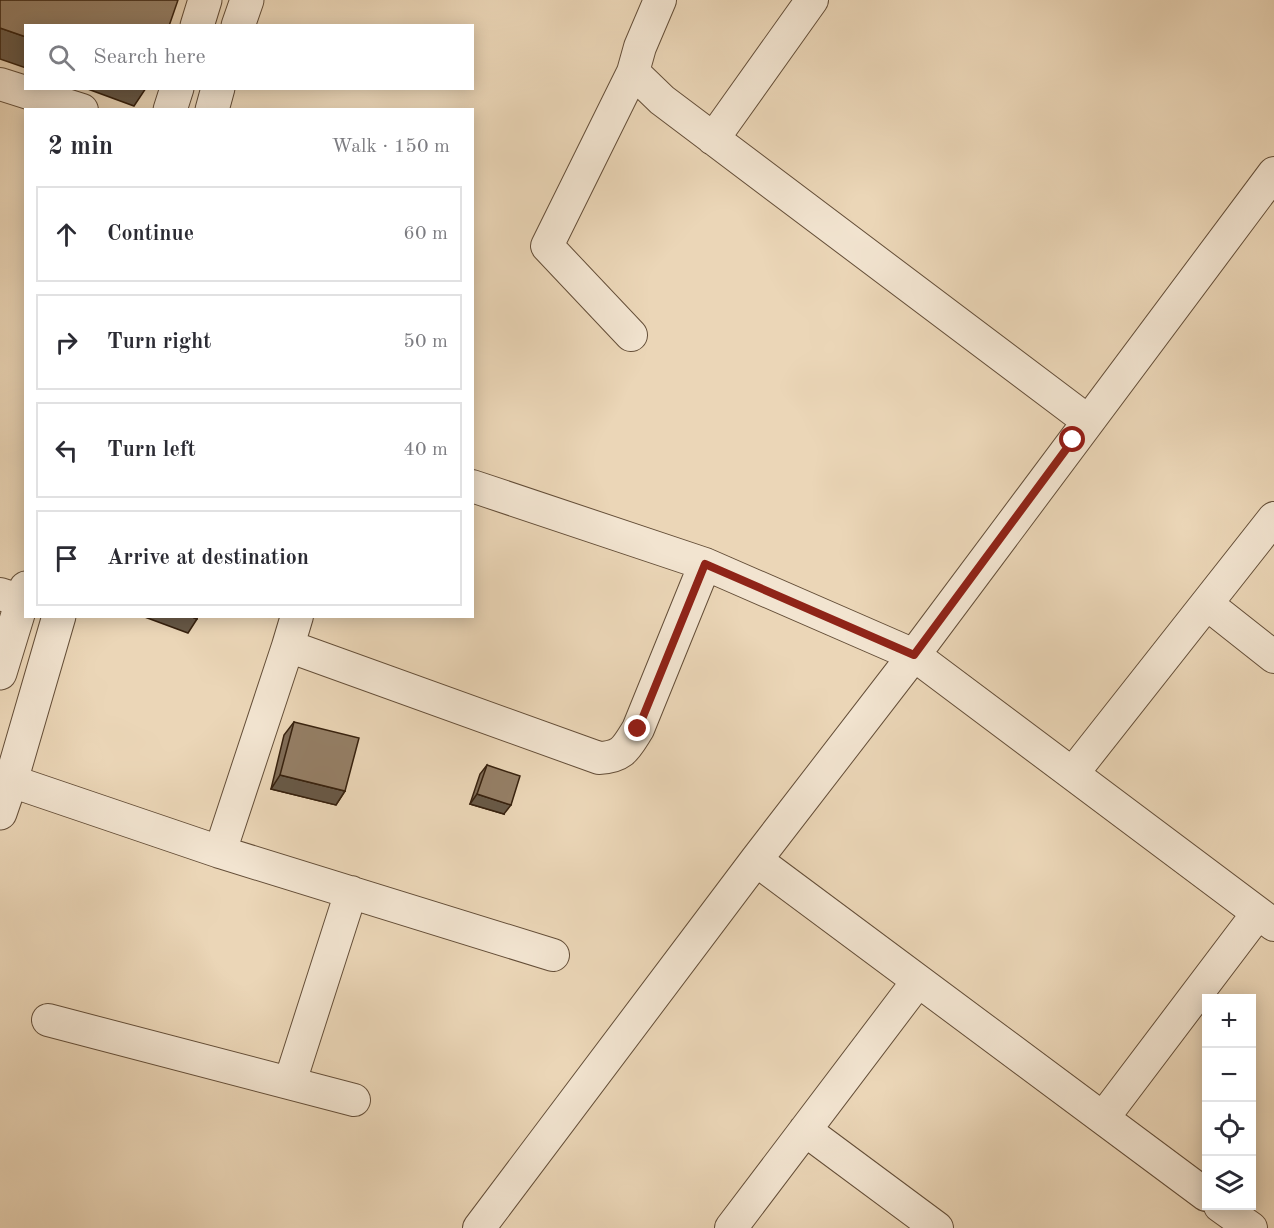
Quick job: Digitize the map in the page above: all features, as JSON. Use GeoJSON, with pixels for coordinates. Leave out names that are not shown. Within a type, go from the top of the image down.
{"type":"FeatureCollection","features":[{"type":"Feature","properties":{"kind":"street"},"geometry":{"type":"LineString","coordinates":[[198,24],[205,0]]}},
{"type":"Feature","properties":{"kind":"street"},"geometry":{"type":"LineString","coordinates":[[239,24],[247,0]]}},
{"type":"Feature","properties":{"kind":"street"},"geometry":{"type":"LineString","coordinates":[[631,334],[547,246],[633,72],[640,47],[660,0]]}},
{"type":"Feature","properties":{"kind":"street"},"geometry":{"type":"LineString","coordinates":[[713,139],[812,0]]}},
{"type":"Feature","properties":{"kind":"street"},"geometry":{"type":"LineString","coordinates":[[633,72],[662,100],[1088,421]]}},
{"type":"Feature","properties":{"kind":"street"},"geometry":{"type":"LineString","coordinates":[[0,84],[76,108]]}},
{"type":"Feature","properties":{"kind":"street"},"geometry":{"type":"LineString","coordinates":[[171,108],[176,90]]}},
{"type":"Feature","properties":{"kind":"street"},"geometry":{"type":"LineString","coordinates":[[213,108],[217,90]]}},
{"type":"Feature","properties":{"kind":"street"},"geometry":{"type":"LineString","coordinates":[[479,1228],[756,860],[914,655],[1088,421],[1270,184]]}},
{"type":"Feature","properties":{"kind":"street"},"geometry":{"type":"LineString","coordinates":[[474,487],[705,564],[914,655],[1073,772],[1266,919],[1103,1118]]}},
{"type":"Feature","properties":{"kind":"street"},"geometry":{"type":"LineString","coordinates":[[1073,772],[1274,518]]}},
{"type":"Feature","properties":{"kind":"street"},"geometry":{"type":"LineString","coordinates":[[288,646],[599,758],[614,758],[626,749],[638,729],[705,564]]}},
{"type":"Feature","properties":{"kind":"street"},"geometry":{"type":"LineString","coordinates":[[0,673],[16,594]]}},
{"type":"Feature","properties":{"kind":"street"},"geometry":{"type":"LineString","coordinates":[[1207,604],[1274,657]]}},
{"type":"Feature","properties":{"kind":"street"},"geometry":{"type":"LineString","coordinates":[[0,813],[57,618]]}},
{"type":"Feature","properties":{"kind":"street"},"geometry":{"type":"LineString","coordinates":[[220,852],[296,618]]}},
{"type":"Feature","properties":{"kind":"street"},"geometry":{"type":"LineString","coordinates":[[11,781],[220,852],[553,955]]}},
{"type":"Feature","properties":{"kind":"street"},"geometry":{"type":"LineString","coordinates":[[756,860],[1202,1192]]}},
{"type":"Feature","properties":{"kind":"street"},"geometry":{"type":"LineString","coordinates":[[290,1082],[351,892]]}},
{"type":"Feature","properties":{"kind":"street"},"geometry":{"type":"LineString","coordinates":[[731,1228],[918,981]]}},
{"type":"Feature","properties":{"kind":"street"},"geometry":{"type":"LineString","coordinates":[[48,1020],[354,1100]]}},
{"type":"Feature","properties":{"kind":"street"},"geometry":{"type":"LineString","coordinates":[[806,1130],[937,1228]]}},
{"type":"Feature","properties":{"kind":"street"},"geometry":{"type":"LineString","coordinates":[[1226,1210],[1251,1228]]}},
{"type":"Feature","properties":{"kind":"building"},"geometry":{"type":"Polygon","coordinates":[[[0,0],[178,0],[170,24],[24,24],[24,36],[0,28],[0,0]]]}},
{"type":"Feature","properties":{"kind":"building"},"geometry":{"type":"Polygon","coordinates":[[[294,722],[359,738],[345,791],[280,775],[294,722]]]}},
{"type":"Feature","properties":{"kind":"building"},"geometry":{"type":"Polygon","coordinates":[[[487,765],[520,776],[511,805],[477,794],[487,765]]]}},
{"type":"Feature","properties":{"kind":"route"},"geometry":{"type":"LineString","coordinates":[[638,729],[705,564],[914,655],[1073,440]]}}]}
